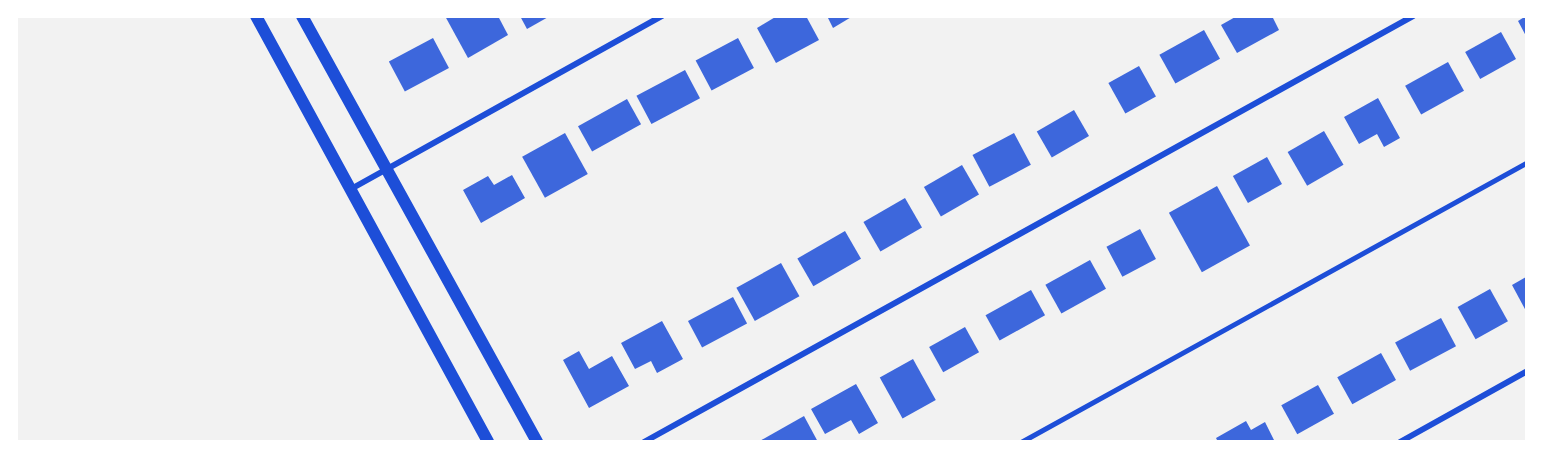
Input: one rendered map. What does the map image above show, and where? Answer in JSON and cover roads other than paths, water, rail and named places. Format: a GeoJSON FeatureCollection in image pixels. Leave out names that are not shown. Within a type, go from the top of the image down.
{"type":"FeatureCollection","features":[{"type":"Feature","properties":{"kind":"main road"},"geometry":{"type":"LineString","coordinates":[[256,16],[488,441]]}},
{"type":"Feature","properties":{"kind":"main road"},"geometry":{"type":"LineString","coordinates":[[302,16],[385,170],[537,441]]}},
{"type":"Feature","properties":{"kind":"street"},"geometry":{"type":"LineString","coordinates":[[351,189],[662,16]]}},
{"type":"Feature","properties":{"kind":"street"},"geometry":{"type":"LineString","coordinates":[[644,441],[1413,16]]}},
{"type":"Feature","properties":{"kind":"street"},"geometry":{"type":"LineString","coordinates":[[1400,441],[1527,372]]}},
{"type":"Feature","properties":{"kind":"lane"},"geometry":{"type":"LineString","coordinates":[[1021,441],[1527,163]]}}]}
